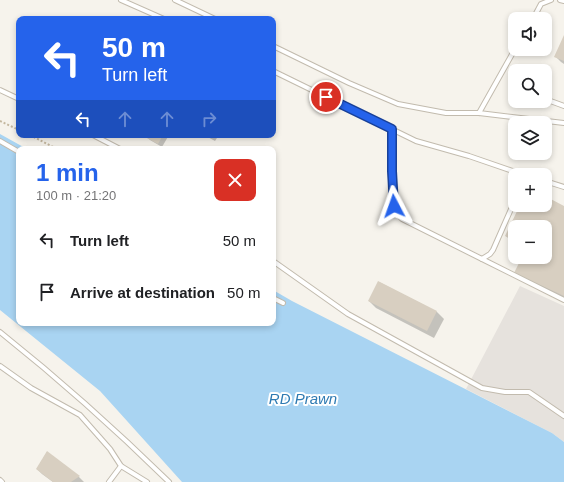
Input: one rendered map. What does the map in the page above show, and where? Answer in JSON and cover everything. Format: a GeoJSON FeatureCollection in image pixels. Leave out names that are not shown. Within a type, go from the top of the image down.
{"type":"FeatureCollection","features":[{"type":"Feature","properties":{"kind":"lane"},"geometry":{"type":"LineString","coordinates":[[121,0],[157,16]]}},
{"type":"Feature","properties":{"kind":"lane"},"geometry":{"type":"LineString","coordinates":[[175,0],[209,16]]}},
{"type":"Feature","properties":{"kind":"lane"},"geometry":{"type":"LineString","coordinates":[[537,12],[541,4],[551,0]]}},
{"type":"Feature","properties":{"kind":"lane"},"geometry":{"type":"LineString","coordinates":[[560,0],[564,1]]}},
{"type":"Feature","properties":{"kind":"lane"},"geometry":{"type":"LineString","coordinates":[[276,47],[348,83],[398,104],[446,113],[479,113],[564,123]]}},
{"type":"Feature","properties":{"kind":"lane"},"geometry":{"type":"LineString","coordinates":[[479,113],[512,56]]}},
{"type":"Feature","properties":{"kind":"lane"},"geometry":{"type":"LineString","coordinates":[[276,72],[416,141],[469,156],[508,169]]}},
{"type":"Feature","properties":{"kind":"lane"},"geometry":{"type":"LineString","coordinates":[[0,90],[16,98]]}},
{"type":"Feature","properties":{"kind":"lane"},"geometry":{"type":"LineString","coordinates":[[552,102],[564,106]]}},
{"type":"Feature","properties":{"kind":"lane"},"geometry":{"type":"LineString","coordinates":[[392,129],[394,206],[397,214],[402,219],[564,300]]}},
{"type":"Feature","properties":{"kind":"lane"},"geometry":{"type":"LineString","coordinates":[[100,138],[114,146]]}},
{"type":"Feature","properties":{"kind":"lane"},"geometry":{"type":"LineString","coordinates":[[0,141],[16,150]]}},
{"type":"Feature","properties":{"kind":"lane"},"geometry":{"type":"LineString","coordinates":[[552,184],[564,187]]}},
{"type":"Feature","properties":{"kind":"lane"},"geometry":{"type":"LineString","coordinates":[[482,259],[493,250],[510,212]]}},
{"type":"Feature","properties":{"kind":"lane"},"geometry":{"type":"LineString","coordinates":[[276,263],[348,314],[482,388],[505,392],[529,392],[564,416]]}},
{"type":"Feature","properties":{"kind":"lane"},"geometry":{"type":"LineString","coordinates":[[276,300],[283,304]]}},
{"type":"Feature","properties":{"kind":"lane"},"geometry":{"type":"LineString","coordinates":[[0,332],[49,372],[132,447],[168,482]]}},
{"type":"Feature","properties":{"kind":"lane"},"geometry":{"type":"LineString","coordinates":[[0,366],[31,388],[80,416],[110,449],[121,466],[147,482]]}},
{"type":"Feature","properties":{"kind":"lane"},"geometry":{"type":"LineString","coordinates":[[110,482],[121,466]]}},
{"type":"Feature","properties":{"kind":"path"},"geometry":{"type":"LineString","coordinates":[[0,121],[16,129]]}},
{"type":"Feature","properties":{"kind":"path"},"geometry":{"type":"LineString","coordinates":[[36,138],[51,146]]}},
{"type":"Feature","properties":{"kind":"shaded area"},"geometry":{"type":"Polygon","coordinates":[[[520,286],[564,306],[564,442],[552,433],[466,389],[520,286]]]}},
{"type":"Feature","properties":{"kind":"water","name":"RD Prawn"},"geometry":{"type":"Polygon","coordinates":[[[0,134],[22,146],[16,146],[16,323],[0,310],[0,134]]]}},
{"type":"Feature","properties":{"kind":"water","name":"RD Prawn"},"geometry":{"type":"Polygon","coordinates":[[[276,292],[552,433],[564,442],[564,482],[182,482],[100,391],[20,326],[276,326],[276,292]]]}},
{"type":"Feature","properties":{"kind":"building"},"geometry":{"type":"Polygon","coordinates":[[[564,35],[564,61],[554,57],[564,35]]]}},
{"type":"Feature","properties":{"kind":"building"},"geometry":{"type":"Polygon","coordinates":[[[147,138],[161,138],[158,144],[147,138]]]}},
{"type":"Feature","properties":{"kind":"building"},"geometry":{"type":"Polygon","coordinates":[[[552,200],[564,206],[564,296],[514,273],[518,264],[552,264],[552,220],[513,220],[517,212],[552,212],[552,200]]]}},
{"type":"Feature","properties":{"kind":"building"},"geometry":{"type":"Polygon","coordinates":[[[508,230],[508,238],[505,236],[508,230]]]}},
{"type":"Feature","properties":{"kind":"building"},"geometry":{"type":"Polygon","coordinates":[[[378,281],[437,311],[427,331],[368,301],[378,281]]]}},
{"type":"Feature","properties":{"kind":"building"},"geometry":{"type":"Polygon","coordinates":[[[47,451],[80,476],[71,482],[53,482],[36,469],[47,451]]]}},
{"type":"Feature","properties":{"kind":"route"},"geometry":{"type":"LineString","coordinates":[[326,97],[392,129],[394,206]]}}]}
